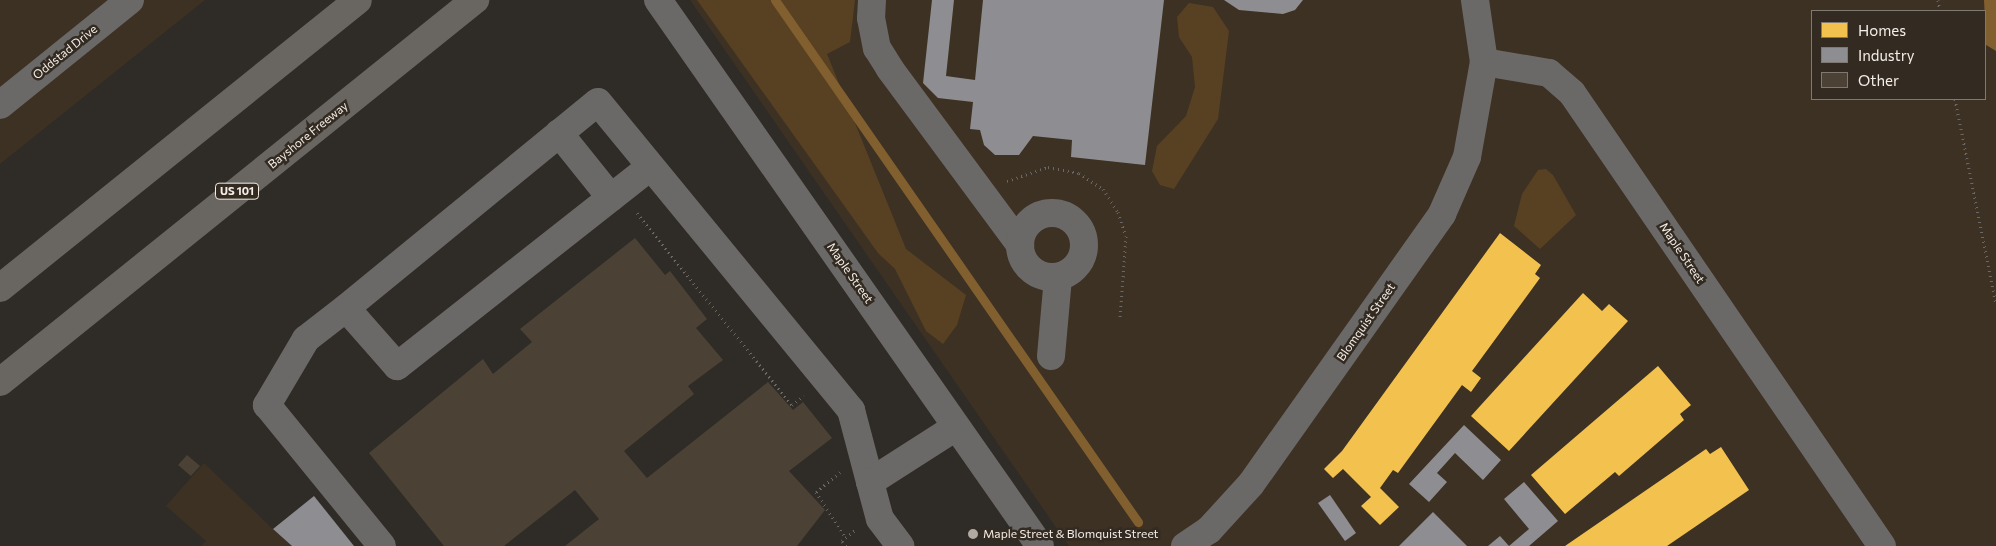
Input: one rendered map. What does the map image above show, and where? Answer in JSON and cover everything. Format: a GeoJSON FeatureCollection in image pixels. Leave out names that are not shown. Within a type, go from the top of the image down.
{"type":"FeatureCollection","features":[{"type":"Feature","properties":{"kind":"highway"},"geometry":{"type":"LineString","coordinates":[[0,288],[358,0]]}},
{"type":"Feature","properties":{"kind":"highway","name":"Bayshore Freeway"},"geometry":{"type":"LineString","coordinates":[[0,382],[475,0]]}},
{"type":"Feature","properties":{"kind":"street","name":"Oddstad Drive"},"geometry":{"type":"LineString","coordinates":[[0,105],[130,0]]}},
{"type":"Feature","properties":{"kind":"street","name":"Maple Street"},"geometry":{"type":"LineString","coordinates":[[658,0],[1040,546]]}},
{"type":"Feature","properties":{"kind":"street"},"geometry":{"type":"LineString","coordinates":[[872,0],[871,18],[878,48],[890,68],[1020,245],[1025,264],[1034,273],[1058,277],[1079,262],[1084,250],[1084,238],[1069,217],[1044,212],[1033,218],[1024,227],[1020,245]]}},
{"type":"Feature","properties":{"kind":"street"},"geometry":{"type":"LineString","coordinates":[[1475,0],[1484,62]]}},
{"type":"Feature","properties":{"kind":"street","name":"Maple Street"},"geometry":{"type":"LineString","coordinates":[[1484,62],[1549,73],[1572,93],[1882,546]]}},
{"type":"Feature","properties":{"kind":"street","name":"Blomquist Street"},"geometry":{"type":"LineString","coordinates":[[1185,546],[1209,530],[1251,484],[1442,214],[1467,156],[1484,62]]}},
{"type":"Feature","properties":{"kind":"street"},"geometry":{"type":"LineString","coordinates":[[382,546],[267,405],[306,339],[598,102],[852,410],[880,519],[900,546]]}},
{"type":"Feature","properties":{"kind":"street"},"geometry":{"type":"LineString","coordinates":[[559,133],[615,195]]}},
{"type":"Feature","properties":{"kind":"street"},"geometry":{"type":"LineString","coordinates":[[346,308],[398,366],[650,167]]}},
{"type":"Feature","properties":{"kind":"street"},"geometry":{"type":"LineString","coordinates":[[1052,356],[1058,277]]}},
{"type":"Feature","properties":{"kind":"street"},"geometry":{"type":"LineString","coordinates":[[870,482],[956,427]]}},
{"type":"Feature","properties":{"kind":"path"},"geometry":{"type":"LineString","coordinates":[[1955,100],[1996,304]]}},
{"type":"Feature","properties":{"kind":"path"},"geometry":{"type":"LineString","coordinates":[[1001,185],[1013,176],[1048,167],[1079,173],[1103,189],[1118,212],[1126,236],[1120,316]]}},
{"type":"Feature","properties":{"kind":"path"},"geometry":{"type":"LineString","coordinates":[[615,195],[792,405],[809,391]]}},
{"type":"Feature","properties":{"kind":"path"},"geometry":{"type":"LineString","coordinates":[[844,468],[816,492],[846,538]]}},
{"type":"Feature","properties":{"kind":"path"},"geometry":{"type":"LineString","coordinates":[[846,546],[842,541],[861,525]]}},
{"type":"Feature","properties":{"kind":"shaded area"},"geometry":{"type":"Polygon","coordinates":[[[0,0],[205,0],[0,164],[0,0]]]}},
{"type":"Feature","properties":{"kind":"shaded area"},"geometry":{"type":"Polygon","coordinates":[[[690,0],[1984,0],[1984,10],[1811,10],[1811,100],[1986,100],[1986,45],[1996,51],[1996,546],[1069,546],[690,0]]]}},
{"type":"Feature","properties":{"kind":"shaded area"},"geometry":{"type":"Polygon","coordinates":[[[697,0],[855,0],[850,42],[827,54],[906,249],[966,295],[957,325],[943,344],[926,331],[895,269],[878,253],[697,0]]]}},
{"type":"Feature","properties":{"kind":"shaded area"},"geometry":{"type":"Polygon","coordinates":[[[1984,0],[1996,0],[1996,51],[1986,45],[1986,10],[1984,10],[1984,0]]]}},
{"type":"Feature","properties":{"kind":"shaded area"},"geometry":{"type":"Polygon","coordinates":[[[1189,3],[1213,7],[1229,31],[1218,119],[1174,189],[1160,185],[1152,171],[1157,146],[1186,116],[1195,87],[1192,57],[1179,37],[1177,17],[1189,3]]]}},
{"type":"Feature","properties":{"kind":"shaded area"},"geometry":{"type":"Polygon","coordinates":[[[1546,169],[1553,175],[1576,215],[1540,249],[1514,226],[1522,194],[1538,170],[1546,169]]]}},
{"type":"Feature","properties":{"kind":"shaded area"},"geometry":{"type":"Polygon","coordinates":[[[204,463],[292,546],[201,546],[206,541],[166,506],[204,463]]]}},
{"type":"Feature","properties":{"kind":"building: Homes"},"geometry":{"type":"Polygon","coordinates":[[[1500,233],[1541,265],[1535,274],[1540,278],[1472,371],[1481,378],[1471,392],[1462,385],[1398,473],[1393,470],[1380,488],[1399,507],[1380,525],[1361,506],[1371,497],[1343,469],[1333,478],[1324,469],[1342,451],[1500,233]]]}},
{"type":"Feature","properties":{"kind":"building: Homes"},"geometry":{"type":"Polygon","coordinates":[[[1583,293],[1602,311],[1609,304],[1628,321],[1509,451],[1471,416],[1583,293]]]}},
{"type":"Feature","properties":{"kind":"building: Homes"},"geometry":{"type":"Polygon","coordinates":[[[1658,366],[1691,405],[1680,414],[1684,420],[1619,476],[1615,472],[1565,514],[1531,475],[1658,366]]]}},
{"type":"Feature","properties":{"kind":"building: Homes"},"geometry":{"type":"Polygon","coordinates":[[[1721,447],[1749,490],[1667,546],[1565,546],[1706,449],[1710,454],[1721,447]]]}},
{"type":"Feature","properties":{"kind":"building: Industry"},"geometry":{"type":"Polygon","coordinates":[[[932,0],[954,0],[946,76],[975,80],[983,0],[1164,0],[1145,165],[1071,157],[1072,140],[1033,136],[1019,155],[995,155],[984,145],[980,130],[970,129],[973,102],[938,98],[923,83],[932,0]]]}},
{"type":"Feature","properties":{"kind":"building: Industry"},"geometry":{"type":"Polygon","coordinates":[[[1224,0],[1303,0],[1295,10],[1283,14],[1239,10],[1224,0]]]}},
{"type":"Feature","properties":{"kind":"building: Industry"},"geometry":{"type":"Polygon","coordinates":[[[1464,425],[1501,460],[1483,480],[1455,453],[1437,473],[1447,482],[1429,502],[1409,484],[1464,425]]]}},
{"type":"Feature","properties":{"kind":"building: Industry"},"geometry":{"type":"Polygon","coordinates":[[[1524,482],[1558,521],[1529,546],[1509,546],[1529,529],[1504,499],[1524,482]]]}},
{"type":"Feature","properties":{"kind":"building: Industry"},"geometry":{"type":"Polygon","coordinates":[[[1330,495],[1356,533],[1345,541],[1318,503],[1330,495]]]}},
{"type":"Feature","properties":{"kind":"building: Industry"},"geometry":{"type":"Polygon","coordinates":[[[314,496],[354,546],[292,546],[273,529],[314,496]]]}},
{"type":"Feature","properties":{"kind":"building: Industry"},"geometry":{"type":"Polygon","coordinates":[[[1433,512],[1467,546],[1399,546],[1433,512]]]}},
{"type":"Feature","properties":{"kind":"building: Industry"},"geometry":{"type":"Polygon","coordinates":[[[1500,536],[1509,546],[1488,546],[1500,536]]]}},
{"type":"Feature","properties":{"kind":"building: Other"},"geometry":{"type":"Polygon","coordinates":[[[635,238],[665,275],[670,271],[707,319],[696,328],[723,360],[688,386],[694,394],[624,451],[647,478],[768,382],[793,410],[803,402],[832,438],[789,471],[825,510],[797,546],[565,546],[599,519],[575,490],[504,546],[444,546],[369,453],[483,359],[493,374],[532,342],[520,329],[635,238]]]}},
{"type":"Feature","properties":{"kind":"building: Other"},"geometry":{"type":"Polygon","coordinates":[[[187,455],[200,466],[191,476],[178,465],[187,455]]]}},
{"type":"Feature","properties":{"kind":"waterway"},"geometry":{"type":"LineString","coordinates":[[775,0],[1138,522]]}},
{"type":"Feature","properties":{"kind":"place","name":"Maple Street & Blomquist Street"},"geometry":{"type":"Point","coordinates":[973,534]}}]}
